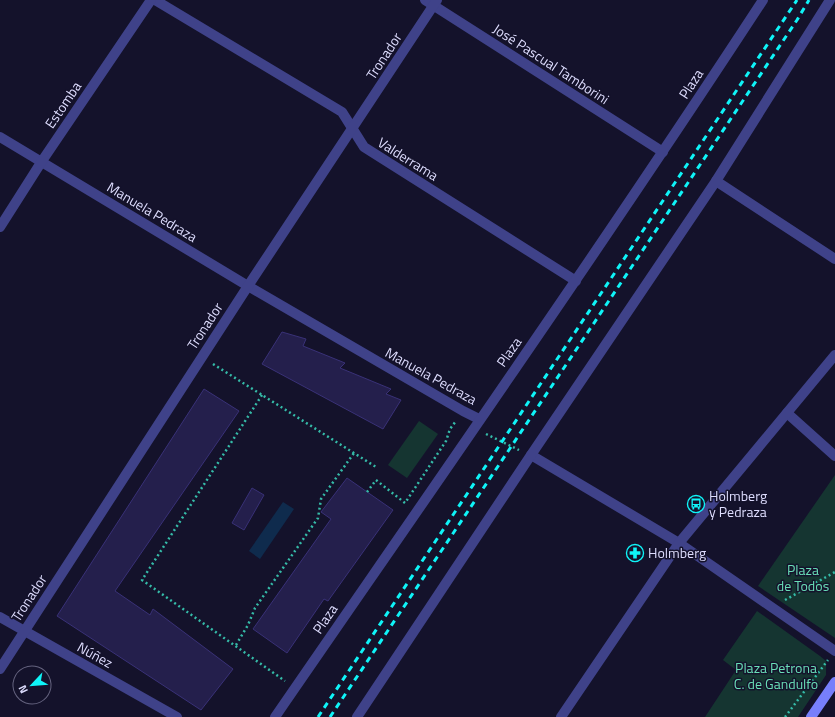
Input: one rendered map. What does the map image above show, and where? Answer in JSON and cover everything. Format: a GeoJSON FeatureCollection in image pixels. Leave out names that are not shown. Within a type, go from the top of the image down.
{"type":"FeatureCollection","features":[{"type":"Feature","properties":{"kind":"main road"},"geometry":{"type":"LineString","coordinates":[[811,717],[835,682]]}},
{"type":"Feature","properties":{"kind":"street","name":"Estomba"},"geometry":{"type":"LineString","coordinates":[[0,227],[42,161],[151,0]]}},
{"type":"Feature","properties":{"kind":"street","name":"Valderrama"},"geometry":{"type":"LineString","coordinates":[[155,0],[342,112],[364,147],[576,281]]}},
{"type":"Feature","properties":{"kind":"street","name":"Plaza"},"geometry":{"type":"LineString","coordinates":[[275,717],[479,419],[576,281],[763,0]]}},
{"type":"Feature","properties":{"kind":"street"},"geometry":{"type":"LineString","coordinates":[[357,717],[531,455],[716,181],[830,0]]}},
{"type":"Feature","properties":{"kind":"street","name":"Tronador"},"geometry":{"type":"LineString","coordinates":[[0,669],[248,286],[353,128],[432,2]]}},
{"type":"Feature","properties":{"kind":"street","name":"José Pascual Tamborini"},"geometry":{"type":"LineString","coordinates":[[432,2],[663,152]]}},
{"type":"Feature","properties":{"kind":"street","name":"Manuela Pedraza"},"geometry":{"type":"LineString","coordinates":[[0,137],[248,286],[479,419]]}},
{"type":"Feature","properties":{"kind":"street"},"geometry":{"type":"LineString","coordinates":[[716,181],[835,259]]}},
{"type":"Feature","properties":{"kind":"street"},"geometry":{"type":"LineString","coordinates":[[561,717],[679,543],[835,355]]}},
{"type":"Feature","properties":{"kind":"street"},"geometry":{"type":"LineString","coordinates":[[787,413],[835,456]]}},
{"type":"Feature","properties":{"kind":"street"},"geometry":{"type":"LineString","coordinates":[[531,455],[679,543],[835,651]]}},
{"type":"Feature","properties":{"kind":"street","name":"Núñez"},"geometry":{"type":"LineString","coordinates":[[0,617],[177,717]]}},
{"type":"Feature","properties":{"kind":"path"},"geometry":{"type":"LineString","coordinates":[[202,358],[376,467]]}},
{"type":"Feature","properties":{"kind":"path"},"geometry":{"type":"LineString","coordinates":[[262,395],[142,580],[295,688]]}},
{"type":"Feature","properties":{"kind":"path"},"geometry":{"type":"LineString","coordinates":[[367,492],[376,480],[405,503],[446,441],[450,430],[463,411]]}},
{"type":"Feature","properties":{"kind":"path","name":"Manuela Pedraza"},"geometry":{"type":"LineString","coordinates":[[479,419],[484,433],[510,447],[531,455]]}},
{"type":"Feature","properties":{"kind":"path"},"geometry":{"type":"LineString","coordinates":[[236,646],[248,625],[255,608],[318,518],[321,499],[354,453]]}},
{"type":"Feature","properties":{"kind":"path"},"geometry":{"type":"LineString","coordinates":[[773,607],[835,572]]}},
{"type":"Feature","properties":{"kind":"path"},"geometry":{"type":"LineString","coordinates":[[785,717],[835,651]]}},
{"type":"Feature","properties":{"kind":"green space"},"geometry":{"type":"Polygon","coordinates":[[[419,421],[438,434],[407,478],[388,465],[419,421]]]}},
{"type":"Feature","properties":{"kind":"green space","name":"Plaza de Todos"},"geometry":{"type":"Polygon","coordinates":[[[835,475],[835,638],[758,586],[835,475]]]}},
{"type":"Feature","properties":{"kind":"green space","name":"Plaza Petrona C. de Gandulfo"},"geometry":{"type":"Polygon","coordinates":[[[757,611],[826,661],[826,675],[798,717],[705,717],[736,670],[723,660],[757,611]]]}},
{"type":"Feature","properties":{"kind":"water"},"geometry":{"type":"Polygon","coordinates":[[[283,502],[294,509],[260,559],[249,551],[283,502]]]}},
{"type":"Feature","properties":{"kind":"building"},"geometry":{"type":"Polygon","coordinates":[[[282,332],[306,339],[303,346],[345,363],[340,368],[391,389],[386,394],[401,400],[383,429],[262,364],[282,332]]]}},
{"type":"Feature","properties":{"kind":"building"},"geometry":{"type":"Polygon","coordinates":[[[204,389],[239,411],[115,591],[150,615],[153,609],[233,669],[201,710],[57,616],[204,389]]]}},
{"type":"Feature","properties":{"kind":"building"},"geometry":{"type":"Polygon","coordinates":[[[347,478],[393,510],[328,601],[324,599],[287,653],[253,629],[331,519],[321,512],[347,478]]]}},
{"type":"Feature","properties":{"kind":"building"},"geometry":{"type":"Polygon","coordinates":[[[252,488],[264,495],[244,530],[232,523],[252,488]]]}},
{"type":"Feature","properties":{"kind":"railway"},"geometry":{"type":"LineString","coordinates":[[318,717],[797,0]]}},
{"type":"Feature","properties":{"kind":"railway"},"geometry":{"type":"LineString","coordinates":[[330,717],[809,0]]}},
{"type":"Feature","properties":{"kind":"place","name":"Holmberg y Pedraza"},"geometry":{"type":"Point","coordinates":[696,504]}},
{"type":"Feature","properties":{"kind":"place","name":"Holmberg"},"geometry":{"type":"Point","coordinates":[635,553]}}]}
